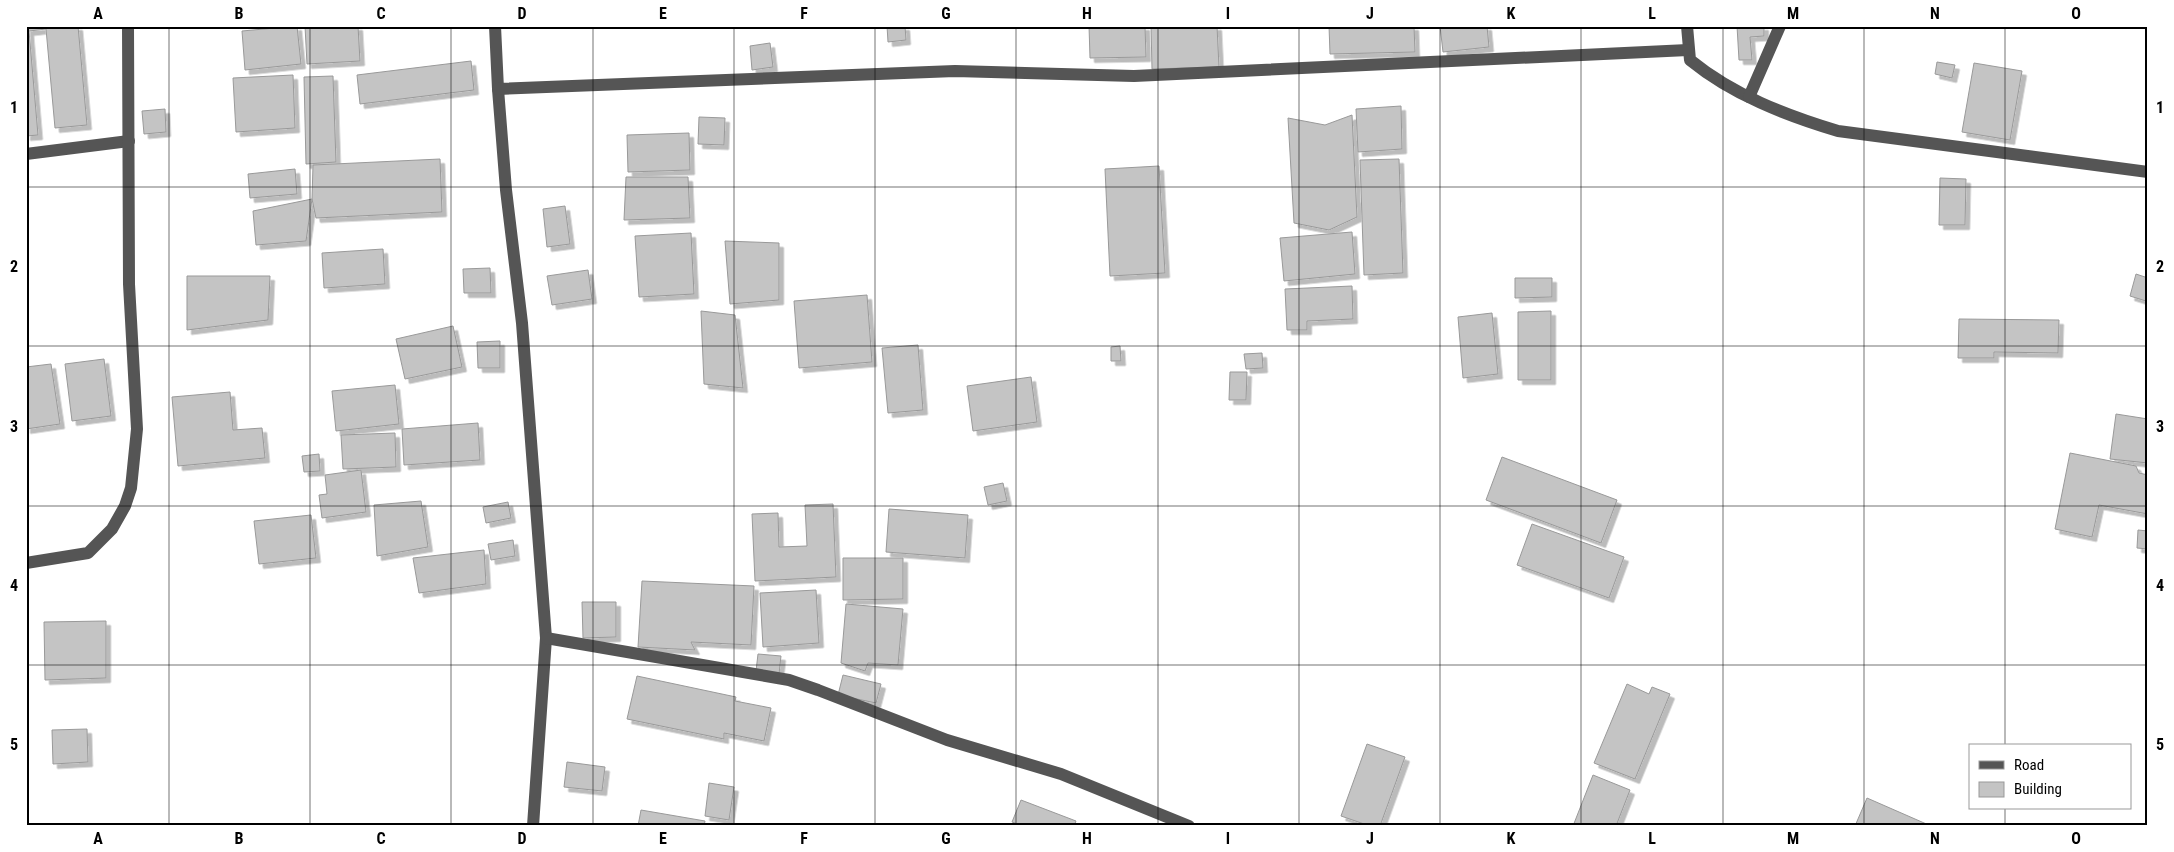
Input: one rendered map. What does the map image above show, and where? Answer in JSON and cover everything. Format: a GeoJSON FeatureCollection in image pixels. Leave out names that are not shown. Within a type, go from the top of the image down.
{"type":"FeatureCollection","features":[{"type":"Feature","properties":{"kind":"street"},"geometry":{"type":"LineString","coordinates":[[26,563],[88,553],[112,529],[125,506],[130,488],[137,429],[129,284],[128,26]]}},
{"type":"Feature","properties":{"kind":"street"},"geometry":{"type":"LineString","coordinates":[[495,26],[506,190],[522,324],[546,638],[533,826]]}},
{"type":"Feature","properties":{"kind":"street"},"geometry":{"type":"LineString","coordinates":[[1687,26],[1690,60],[1705,72],[1749,97],[1791,117],[1838,131],[2147,169]]}},
{"type":"Feature","properties":{"kind":"street"},"geometry":{"type":"LineString","coordinates":[[1749,97],[1780,26]]}},
{"type":"Feature","properties":{"kind":"street"},"geometry":{"type":"LineString","coordinates":[[498,89],[956,71],[1134,76],[1688,50]]}},
{"type":"Feature","properties":{"kind":"street"},"geometry":{"type":"LineString","coordinates":[[26,154],[129,141]]}},
{"type":"Feature","properties":{"kind":"street"},"geometry":{"type":"LineString","coordinates":[[546,638],[789,680],[947,740],[1061,774],[1189,826]]}},
{"type":"Feature","properties":{"kind":"building"},"geometry":{"type":"Polygon","coordinates":[[[26,26],[78,26],[87,125],[55,128],[46,29],[29,31],[38,135],[26,136],[26,26]]]}},
{"type":"Feature","properties":{"kind":"building"},"geometry":{"type":"Polygon","coordinates":[[[297,26],[301,64],[245,70],[242,31],[297,26]]]}},
{"type":"Feature","properties":{"kind":"building"},"geometry":{"type":"Polygon","coordinates":[[[305,26],[358,26],[360,61],[307,64],[305,26]]]}},
{"type":"Feature","properties":{"kind":"building"},"geometry":{"type":"Polygon","coordinates":[[[887,26],[905,26],[906,40],[888,42],[887,26]]]}},
{"type":"Feature","properties":{"kind":"building"},"geometry":{"type":"Polygon","coordinates":[[[1089,26],[1145,26],[1146,57],[1090,58],[1089,26]]]}},
{"type":"Feature","properties":{"kind":"building"},"geometry":{"type":"Polygon","coordinates":[[[1151,26],[1217,26],[1219,67],[1152,69],[1151,26]]]}},
{"type":"Feature","properties":{"kind":"building"},"geometry":{"type":"Polygon","coordinates":[[[1329,26],[1414,26],[1415,52],[1330,54],[1329,26]]]}},
{"type":"Feature","properties":{"kind":"building"},"geometry":{"type":"Polygon","coordinates":[[[1440,26],[1487,26],[1489,47],[1443,52],[1440,26]]]}},
{"type":"Feature","properties":{"kind":"building"},"geometry":{"type":"Polygon","coordinates":[[[1737,26],[1764,26],[1764,36],[1750,37],[1752,60],[1739,60],[1737,26]]]}},
{"type":"Feature","properties":{"kind":"building"},"geometry":{"type":"Polygon","coordinates":[[[770,43],[773,67],[752,70],[750,46],[770,43]]]}},
{"type":"Feature","properties":{"kind":"building"},"geometry":{"type":"Polygon","coordinates":[[[471,61],[474,90],[360,104],[357,75],[471,61]]]}},
{"type":"Feature","properties":{"kind":"building"},"geometry":{"type":"Polygon","coordinates":[[[1937,62],[1955,65],[1952,78],[1935,74],[1937,62]]]}},
{"type":"Feature","properties":{"kind":"building"},"geometry":{"type":"Polygon","coordinates":[[[1974,63],[2022,71],[2010,140],[1962,132],[1974,63]]]}},
{"type":"Feature","properties":{"kind":"building"},"geometry":{"type":"Polygon","coordinates":[[[293,75],[295,128],[236,132],[233,78],[293,75]]]}},
{"type":"Feature","properties":{"kind":"building"},"geometry":{"type":"Polygon","coordinates":[[[333,76],[336,162],[306,164],[304,77],[333,76]]]}},
{"type":"Feature","properties":{"kind":"building"},"geometry":{"type":"Polygon","coordinates":[[[1401,106],[1402,149],[1358,152],[1356,109],[1401,106]]]}},
{"type":"Feature","properties":{"kind":"building"},"geometry":{"type":"Polygon","coordinates":[[[165,109],[166,132],[144,134],[142,111],[165,109]]]}},
{"type":"Feature","properties":{"kind":"building"},"geometry":{"type":"Polygon","coordinates":[[[1352,115],[1357,217],[1329,230],[1294,223],[1288,118],[1325,125],[1352,115]]]}},
{"type":"Feature","properties":{"kind":"building"},"geometry":{"type":"Polygon","coordinates":[[[699,117],[725,118],[724,145],[698,144],[699,117]]]}},
{"type":"Feature","properties":{"kind":"building"},"geometry":{"type":"Polygon","coordinates":[[[689,133],[690,170],[628,172],[627,135],[689,133]]]}},
{"type":"Feature","properties":{"kind":"building"},"geometry":{"type":"Polygon","coordinates":[[[440,159],[442,212],[316,218],[312,199],[313,165],[440,159]]]}},
{"type":"Feature","properties":{"kind":"building"},"geometry":{"type":"Polygon","coordinates":[[[1399,159],[1403,273],[1364,275],[1360,160],[1399,159]]]}},
{"type":"Feature","properties":{"kind":"building"},"geometry":{"type":"Polygon","coordinates":[[[1159,166],[1165,273],[1110,276],[1105,169],[1159,166]]]}},
{"type":"Feature","properties":{"kind":"building"},"geometry":{"type":"Polygon","coordinates":[[[295,169],[297,194],[250,198],[248,174],[295,169]]]}},
{"type":"Feature","properties":{"kind":"building"},"geometry":{"type":"Polygon","coordinates":[[[626,177],[688,177],[690,218],[624,220],[626,177]]]}},
{"type":"Feature","properties":{"kind":"building"},"geometry":{"type":"Polygon","coordinates":[[[1940,178],[1966,179],[1965,225],[1939,225],[1940,178]]]}},
{"type":"Feature","properties":{"kind":"building"},"geometry":{"type":"Polygon","coordinates":[[[312,199],[306,241],[256,245],[253,211],[312,199]]]}},
{"type":"Feature","properties":{"kind":"building"},"geometry":{"type":"Polygon","coordinates":[[[565,206],[570,244],[547,247],[543,209],[565,206]]]}},
{"type":"Feature","properties":{"kind":"building"},"geometry":{"type":"Polygon","coordinates":[[[1352,232],[1355,274],[1284,281],[1280,238],[1352,232]]]}},
{"type":"Feature","properties":{"kind":"building"},"geometry":{"type":"Polygon","coordinates":[[[691,233],[694,294],[639,297],[635,236],[691,233]]]}},
{"type":"Feature","properties":{"kind":"building"},"geometry":{"type":"Polygon","coordinates":[[[725,241],[779,243],[779,300],[730,304],[725,241]]]}},
{"type":"Feature","properties":{"kind":"building"},"geometry":{"type":"Polygon","coordinates":[[[383,249],[385,284],[324,288],[322,253],[383,249]]]}},
{"type":"Feature","properties":{"kind":"building"},"geometry":{"type":"Polygon","coordinates":[[[490,268],[491,293],[464,293],[463,269],[490,268]]]}},
{"type":"Feature","properties":{"kind":"building"},"geometry":{"type":"Polygon","coordinates":[[[588,270],[592,299],[552,305],[547,276],[588,270]]]}},
{"type":"Feature","properties":{"kind":"building"},"geometry":{"type":"Polygon","coordinates":[[[2136,274],[2148,278],[2146,301],[2130,296],[2136,274]]]}},
{"type":"Feature","properties":{"kind":"building"},"geometry":{"type":"Polygon","coordinates":[[[187,276],[270,276],[268,320],[187,330],[187,276]]]}},
{"type":"Feature","properties":{"kind":"building"},"geometry":{"type":"Polygon","coordinates":[[[1515,278],[1552,278],[1552,297],[1515,298],[1515,278]]]}},
{"type":"Feature","properties":{"kind":"building"},"geometry":{"type":"Polygon","coordinates":[[[1352,286],[1353,319],[1307,321],[1307,330],[1287,330],[1285,289],[1352,286]]]}},
{"type":"Feature","properties":{"kind":"building"},"geometry":{"type":"Polygon","coordinates":[[[867,295],[872,362],[799,368],[794,301],[867,295]]]}},
{"type":"Feature","properties":{"kind":"building"},"geometry":{"type":"Polygon","coordinates":[[[701,311],[735,315],[743,388],[704,384],[701,311]]]}},
{"type":"Feature","properties":{"kind":"building"},"geometry":{"type":"Polygon","coordinates":[[[1551,311],[1551,380],[1518,380],[1518,312],[1551,311]]]}},
{"type":"Feature","properties":{"kind":"building"},"geometry":{"type":"Polygon","coordinates":[[[1492,313],[1498,374],[1463,378],[1458,317],[1492,313]]]}},
{"type":"Feature","properties":{"kind":"building"},"geometry":{"type":"Polygon","coordinates":[[[1959,319],[2059,320],[2058,353],[1994,352],[1994,358],[1958,358],[1959,319]]]}},
{"type":"Feature","properties":{"kind":"building"},"geometry":{"type":"Polygon","coordinates":[[[453,326],[462,367],[405,379],[396,339],[453,326]]]}},
{"type":"Feature","properties":{"kind":"building"},"geometry":{"type":"Polygon","coordinates":[[[500,341],[500,368],[478,368],[477,342],[500,341]]]}},
{"type":"Feature","properties":{"kind":"building"},"geometry":{"type":"Polygon","coordinates":[[[918,345],[923,410],[888,413],[882,348],[918,345]]]}},
{"type":"Feature","properties":{"kind":"building"},"geometry":{"type":"Polygon","coordinates":[[[1120,346],[1121,361],[1111,361],[1111,347],[1120,346]]]}},
{"type":"Feature","properties":{"kind":"building"},"geometry":{"type":"Polygon","coordinates":[[[1262,353],[1263,368],[1246,369],[1244,354],[1262,353]]]}},
{"type":"Feature","properties":{"kind":"building"},"geometry":{"type":"Polygon","coordinates":[[[104,359],[111,416],[72,421],[65,364],[104,359]]]}},
{"type":"Feature","properties":{"kind":"building"},"geometry":{"type":"Polygon","coordinates":[[[51,364],[60,424],[26,429],[26,367],[51,364]]]}},
{"type":"Feature","properties":{"kind":"building"},"geometry":{"type":"Polygon","coordinates":[[[1230,372],[1247,372],[1246,400],[1229,400],[1230,372]]]}},
{"type":"Feature","properties":{"kind":"building"},"geometry":{"type":"Polygon","coordinates":[[[1031,377],[1037,422],[973,431],[967,386],[1031,377]]]}},
{"type":"Feature","properties":{"kind":"building"},"geometry":{"type":"Polygon","coordinates":[[[395,385],[399,424],[336,431],[332,391],[395,385]]]}},
{"type":"Feature","properties":{"kind":"building"},"geometry":{"type":"Polygon","coordinates":[[[230,392],[233,430],[262,428],[265,458],[178,466],[172,397],[230,392]]]}},
{"type":"Feature","properties":{"kind":"building"},"geometry":{"type":"Polygon","coordinates":[[[2116,414],[2148,419],[2148,463],[2110,459],[2116,414]]]}},
{"type":"Feature","properties":{"kind":"building"},"geometry":{"type":"Polygon","coordinates":[[[478,423],[480,460],[404,465],[402,429],[478,423]]]}},
{"type":"Feature","properties":{"kind":"building"},"geometry":{"type":"Polygon","coordinates":[[[395,433],[396,467],[343,469],[341,435],[395,433]]]}},
{"type":"Feature","properties":{"kind":"building"},"geometry":{"type":"Polygon","coordinates":[[[2070,453],[2136,466],[2139,473],[2148,475],[2148,514],[2099,505],[2092,537],[2055,529],[2070,453]]]}},
{"type":"Feature","properties":{"kind":"building"},"geometry":{"type":"Polygon","coordinates":[[[319,454],[320,471],[304,472],[302,456],[319,454]]]}},
{"type":"Feature","properties":{"kind":"building"},"geometry":{"type":"Polygon","coordinates":[[[1502,457],[1617,500],[1601,543],[1486,500],[1502,457]]]}},
{"type":"Feature","properties":{"kind":"building"},"geometry":{"type":"Polygon","coordinates":[[[361,470],[366,512],[322,518],[319,495],[327,494],[325,475],[361,470]]]}},
{"type":"Feature","properties":{"kind":"building"},"geometry":{"type":"Polygon","coordinates":[[[1003,483],[1007,501],[988,505],[984,487],[1003,483]]]}},
{"type":"Feature","properties":{"kind":"building"},"geometry":{"type":"Polygon","coordinates":[[[421,501],[428,547],[377,556],[374,505],[421,501]]]}},
{"type":"Feature","properties":{"kind":"building"},"geometry":{"type":"Polygon","coordinates":[[[508,502],[511,518],[486,523],[483,507],[508,502]]]}},
{"type":"Feature","properties":{"kind":"building"},"geometry":{"type":"Polygon","coordinates":[[[833,504],[836,577],[755,581],[752,514],[778,513],[779,547],[807,546],[805,505],[833,504]]]}},
{"type":"Feature","properties":{"kind":"building"},"geometry":{"type":"Polygon","coordinates":[[[889,509],[968,515],[965,558],[886,552],[889,509]]]}},
{"type":"Feature","properties":{"kind":"building"},"geometry":{"type":"Polygon","coordinates":[[[311,515],[316,558],[259,564],[254,521],[311,515]]]}},
{"type":"Feature","properties":{"kind":"building"},"geometry":{"type":"Polygon","coordinates":[[[1532,524],[1624,557],[1609,598],[1517,565],[1532,524]]]}},
{"type":"Feature","properties":{"kind":"building"},"geometry":{"type":"Polygon","coordinates":[[[2138,530],[2148,531],[2148,549],[2137,548],[2138,530]]]}},
{"type":"Feature","properties":{"kind":"building"},"geometry":{"type":"Polygon","coordinates":[[[513,540],[515,556],[491,560],[488,544],[513,540]]]}},
{"type":"Feature","properties":{"kind":"building"},"geometry":{"type":"Polygon","coordinates":[[[484,550],[486,584],[419,593],[413,558],[484,550]]]}},
{"type":"Feature","properties":{"kind":"building"},"geometry":{"type":"Polygon","coordinates":[[[843,558],[903,558],[903,599],[843,600],[843,558]]]}},
{"type":"Feature","properties":{"kind":"building"},"geometry":{"type":"Polygon","coordinates":[[[642,581],[754,586],[751,645],[691,642],[695,650],[638,647],[642,581]]]}},
{"type":"Feature","properties":{"kind":"building"},"geometry":{"type":"Polygon","coordinates":[[[816,590],[819,643],[763,647],[760,593],[816,590]]]}},
{"type":"Feature","properties":{"kind":"building"},"geometry":{"type":"Polygon","coordinates":[[[582,602],[616,602],[616,637],[583,638],[582,602]]]}},
{"type":"Feature","properties":{"kind":"building"},"geometry":{"type":"Polygon","coordinates":[[[846,604],[903,609],[898,665],[868,663],[865,671],[841,663],[846,604]]]}},
{"type":"Feature","properties":{"kind":"building"},"geometry":{"type":"Polygon","coordinates":[[[106,621],[106,678],[45,680],[44,622],[106,621]]]}},
{"type":"Feature","properties":{"kind":"building"},"geometry":{"type":"Polygon","coordinates":[[[758,654],[781,656],[779,674],[756,671],[758,654]]]}},
{"type":"Feature","properties":{"kind":"building"},"geometry":{"type":"Polygon","coordinates":[[[843,675],[881,684],[876,703],[838,695],[843,675]]]}},
{"type":"Feature","properties":{"kind":"building"},"geometry":{"type":"Polygon","coordinates":[[[637,676],[736,697],[735,701],[771,708],[764,741],[724,733],[724,739],[627,719],[637,676]]]}},
{"type":"Feature","properties":{"kind":"building"},"geometry":{"type":"Polygon","coordinates":[[[1627,684],[1649,694],[1652,687],[1670,694],[1635,779],[1594,763],[1627,684]]]}},
{"type":"Feature","properties":{"kind":"building"},"geometry":{"type":"Polygon","coordinates":[[[87,729],[88,762],[53,764],[52,730],[87,729]]]}},
{"type":"Feature","properties":{"kind":"building"},"geometry":{"type":"Polygon","coordinates":[[[1367,744],[1405,757],[1380,826],[1370,826],[1341,816],[1367,744]]]}},
{"type":"Feature","properties":{"kind":"building"},"geometry":{"type":"Polygon","coordinates":[[[567,762],[605,767],[602,791],[564,787],[567,762]]]}},
{"type":"Feature","properties":{"kind":"building"},"geometry":{"type":"Polygon","coordinates":[[[1593,775],[1630,790],[1616,826],[1573,826],[1593,775]]]}},
{"type":"Feature","properties":{"kind":"building"},"geometry":{"type":"Polygon","coordinates":[[[709,783],[734,787],[729,820],[705,816],[709,783]]]}},
{"type":"Feature","properties":{"kind":"building"},"geometry":{"type":"Polygon","coordinates":[[[1867,798],[1931,826],[1855,826],[1867,798]]]}},
{"type":"Feature","properties":{"kind":"building"},"geometry":{"type":"Polygon","coordinates":[[[1021,800],[1076,821],[1074,826],[1023,826],[1012,822],[1021,800]]]}},
{"type":"Feature","properties":{"kind":"building"},"geometry":{"type":"Polygon","coordinates":[[[641,810],[705,821],[704,826],[638,826],[641,810]]]}}]}
